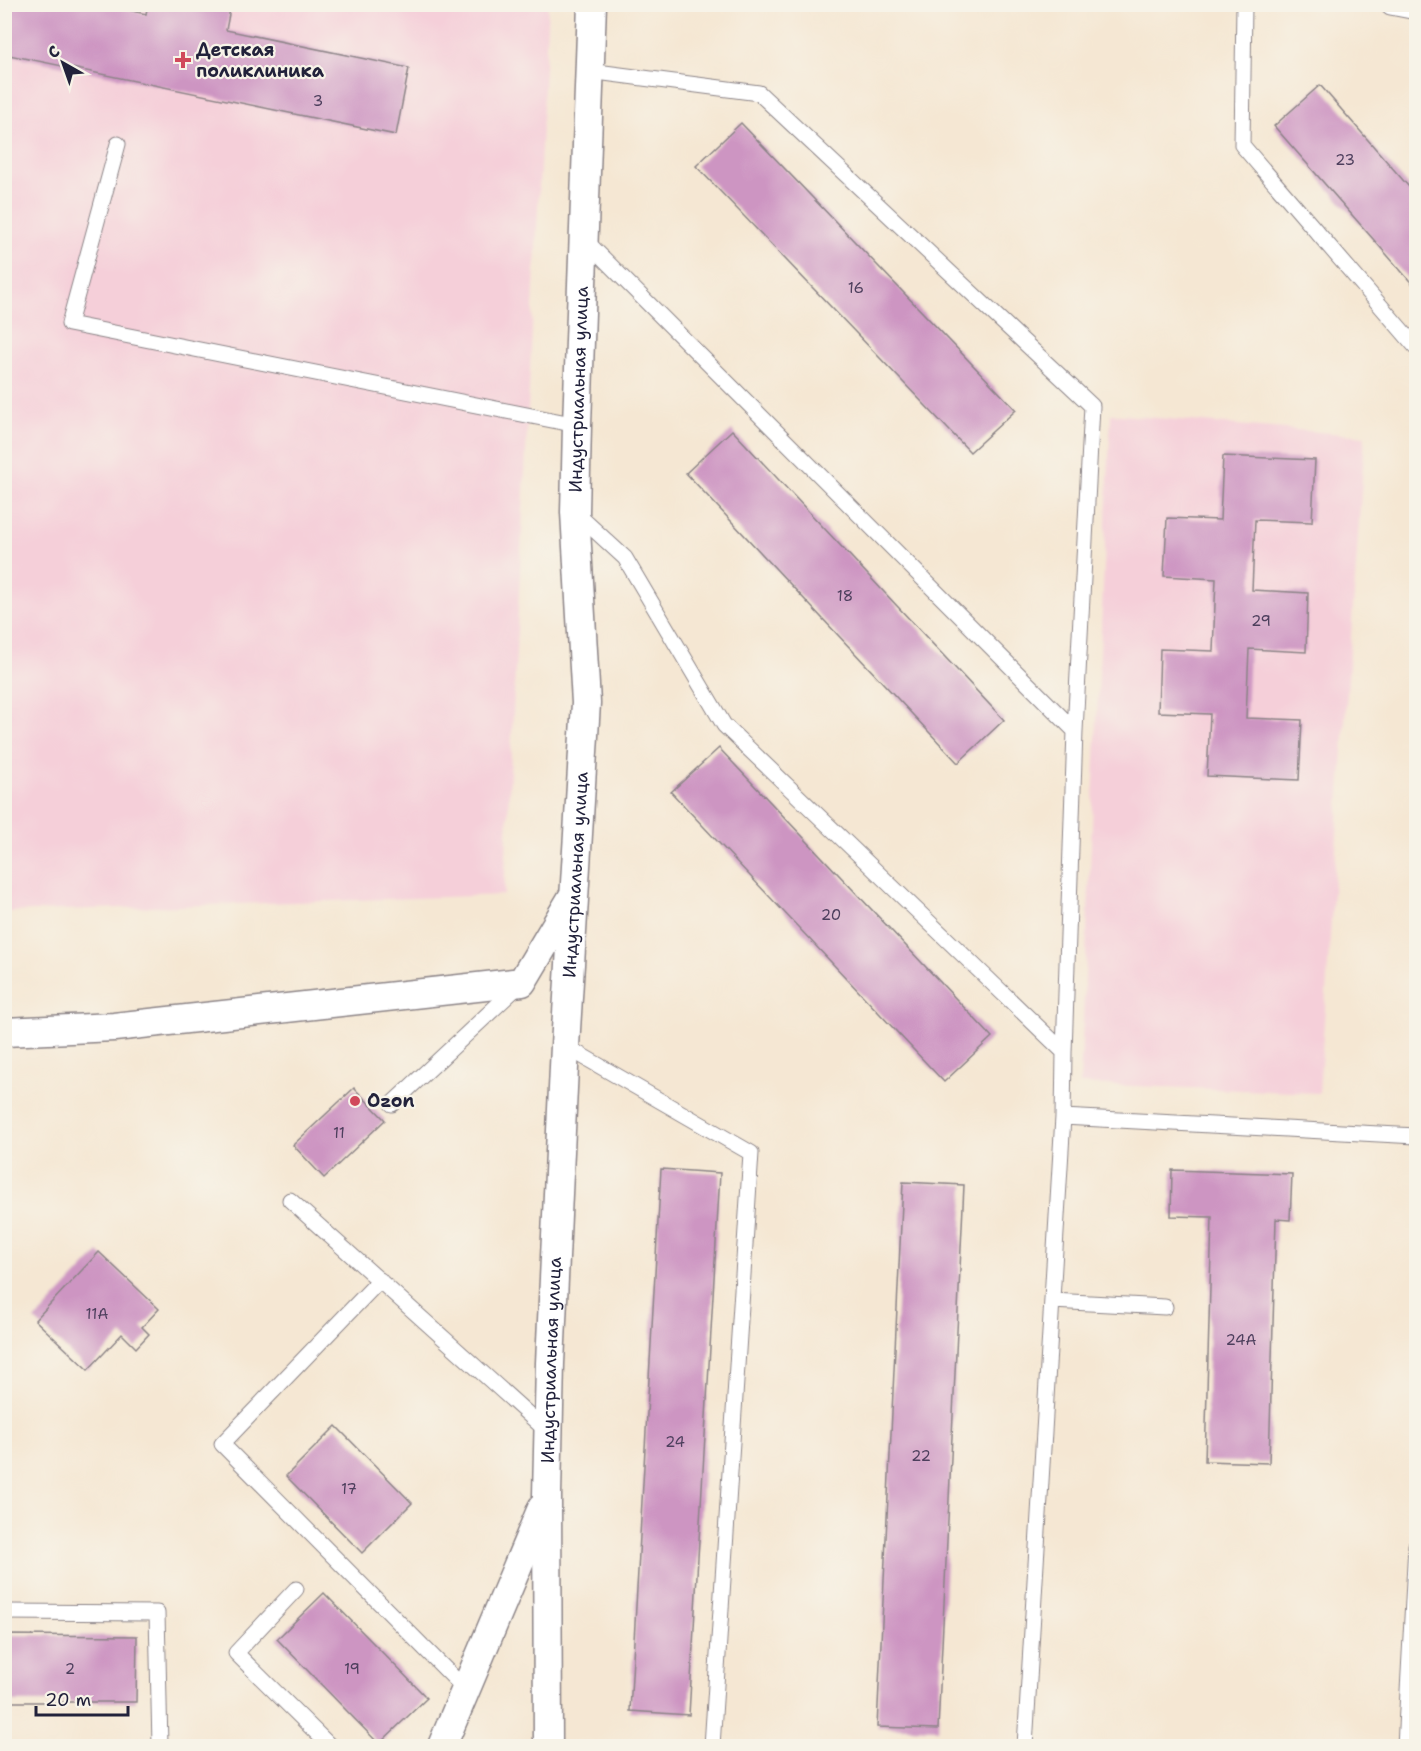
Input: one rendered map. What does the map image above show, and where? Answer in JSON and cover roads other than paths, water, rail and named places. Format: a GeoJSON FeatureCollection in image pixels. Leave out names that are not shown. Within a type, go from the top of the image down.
{"type":"FeatureCollection","features":[{"type":"Feature","properties":{"kind":"street","name":"Индустриальная улица"},"geometry":{"type":"LineString","coordinates":[[548,1746],[547,1495],[550,1352],[565,1046],[586,703],[575,512],[592,4]]}},
{"type":"Feature","properties":{"kind":"street"},"geometry":{"type":"LineString","coordinates":[[4,1032],[114,1027],[522,982],[575,893]]}},
{"type":"Feature","properties":{"kind":"street"},"geometry":{"type":"LineString","coordinates":[[442,1746],[547,1495]]}},
{"type":"Feature","properties":{"kind":"lane"},"geometry":{"type":"LineString","coordinates":[[1244,4],[1242,145],[1416,347]]}},
{"type":"Feature","properties":{"kind":"lane"},"geometry":{"type":"LineString","coordinates":[[1388,4],[1390,7],[1416,12]]}},
{"type":"Feature","properties":{"kind":"lane"},"geometry":{"type":"LineString","coordinates":[[589,71],[759,93],[1092,406],[1076,731],[1063,1117],[1025,1746]]}},
{"type":"Feature","properties":{"kind":"lane"},"geometry":{"type":"LineString","coordinates":[[118,144],[69,324],[577,425]]}},
{"type":"Feature","properties":{"kind":"lane"},"geometry":{"type":"LineString","coordinates":[[583,238],[1076,731]]}},
{"type":"Feature","properties":{"kind":"lane"},"geometry":{"type":"LineString","coordinates":[[575,512],[625,558],[724,725],[1064,1052]]}},
{"type":"Feature","properties":{"kind":"lane"},"geometry":{"type":"LineString","coordinates":[[392,1104],[522,982]]}},
{"type":"Feature","properties":{"kind":"lane"},"geometry":{"type":"LineString","coordinates":[[565,1046],[751,1153],[712,1746]]}},
{"type":"Feature","properties":{"kind":"lane"},"geometry":{"type":"LineString","coordinates":[[1063,1117],[1416,1136]]}},
{"type":"Feature","properties":{"kind":"lane"},"geometry":{"type":"LineString","coordinates":[[290,1200],[548,1432]]}},
{"type":"Feature","properties":{"kind":"lane"},"geometry":{"type":"LineString","coordinates":[[380,1280],[222,1444],[466,1690]]}},
{"type":"Feature","properties":{"kind":"lane"},"geometry":{"type":"LineString","coordinates":[[1052,1301],[1165,1306]]}},
{"type":"Feature","properties":{"kind":"lane"},"geometry":{"type":"LineString","coordinates":[[1406,1746],[1416,1545]]}},
{"type":"Feature","properties":{"kind":"lane"},"geometry":{"type":"LineString","coordinates":[[296,1589],[236,1653],[330,1746]]}},
{"type":"Feature","properties":{"kind":"lane"},"geometry":{"type":"LineString","coordinates":[[4,1612],[158,1613],[160,1746]]}},
{"type":"Feature","properties":{"kind":"place","name":"Детская поликлиника"},"geometry":{"type":"Point","coordinates":[183,60]}},
{"type":"Feature","properties":{"kind":"place","name":"Ozon"},"geometry":{"type":"Point","coordinates":[355,1101]}}]}
